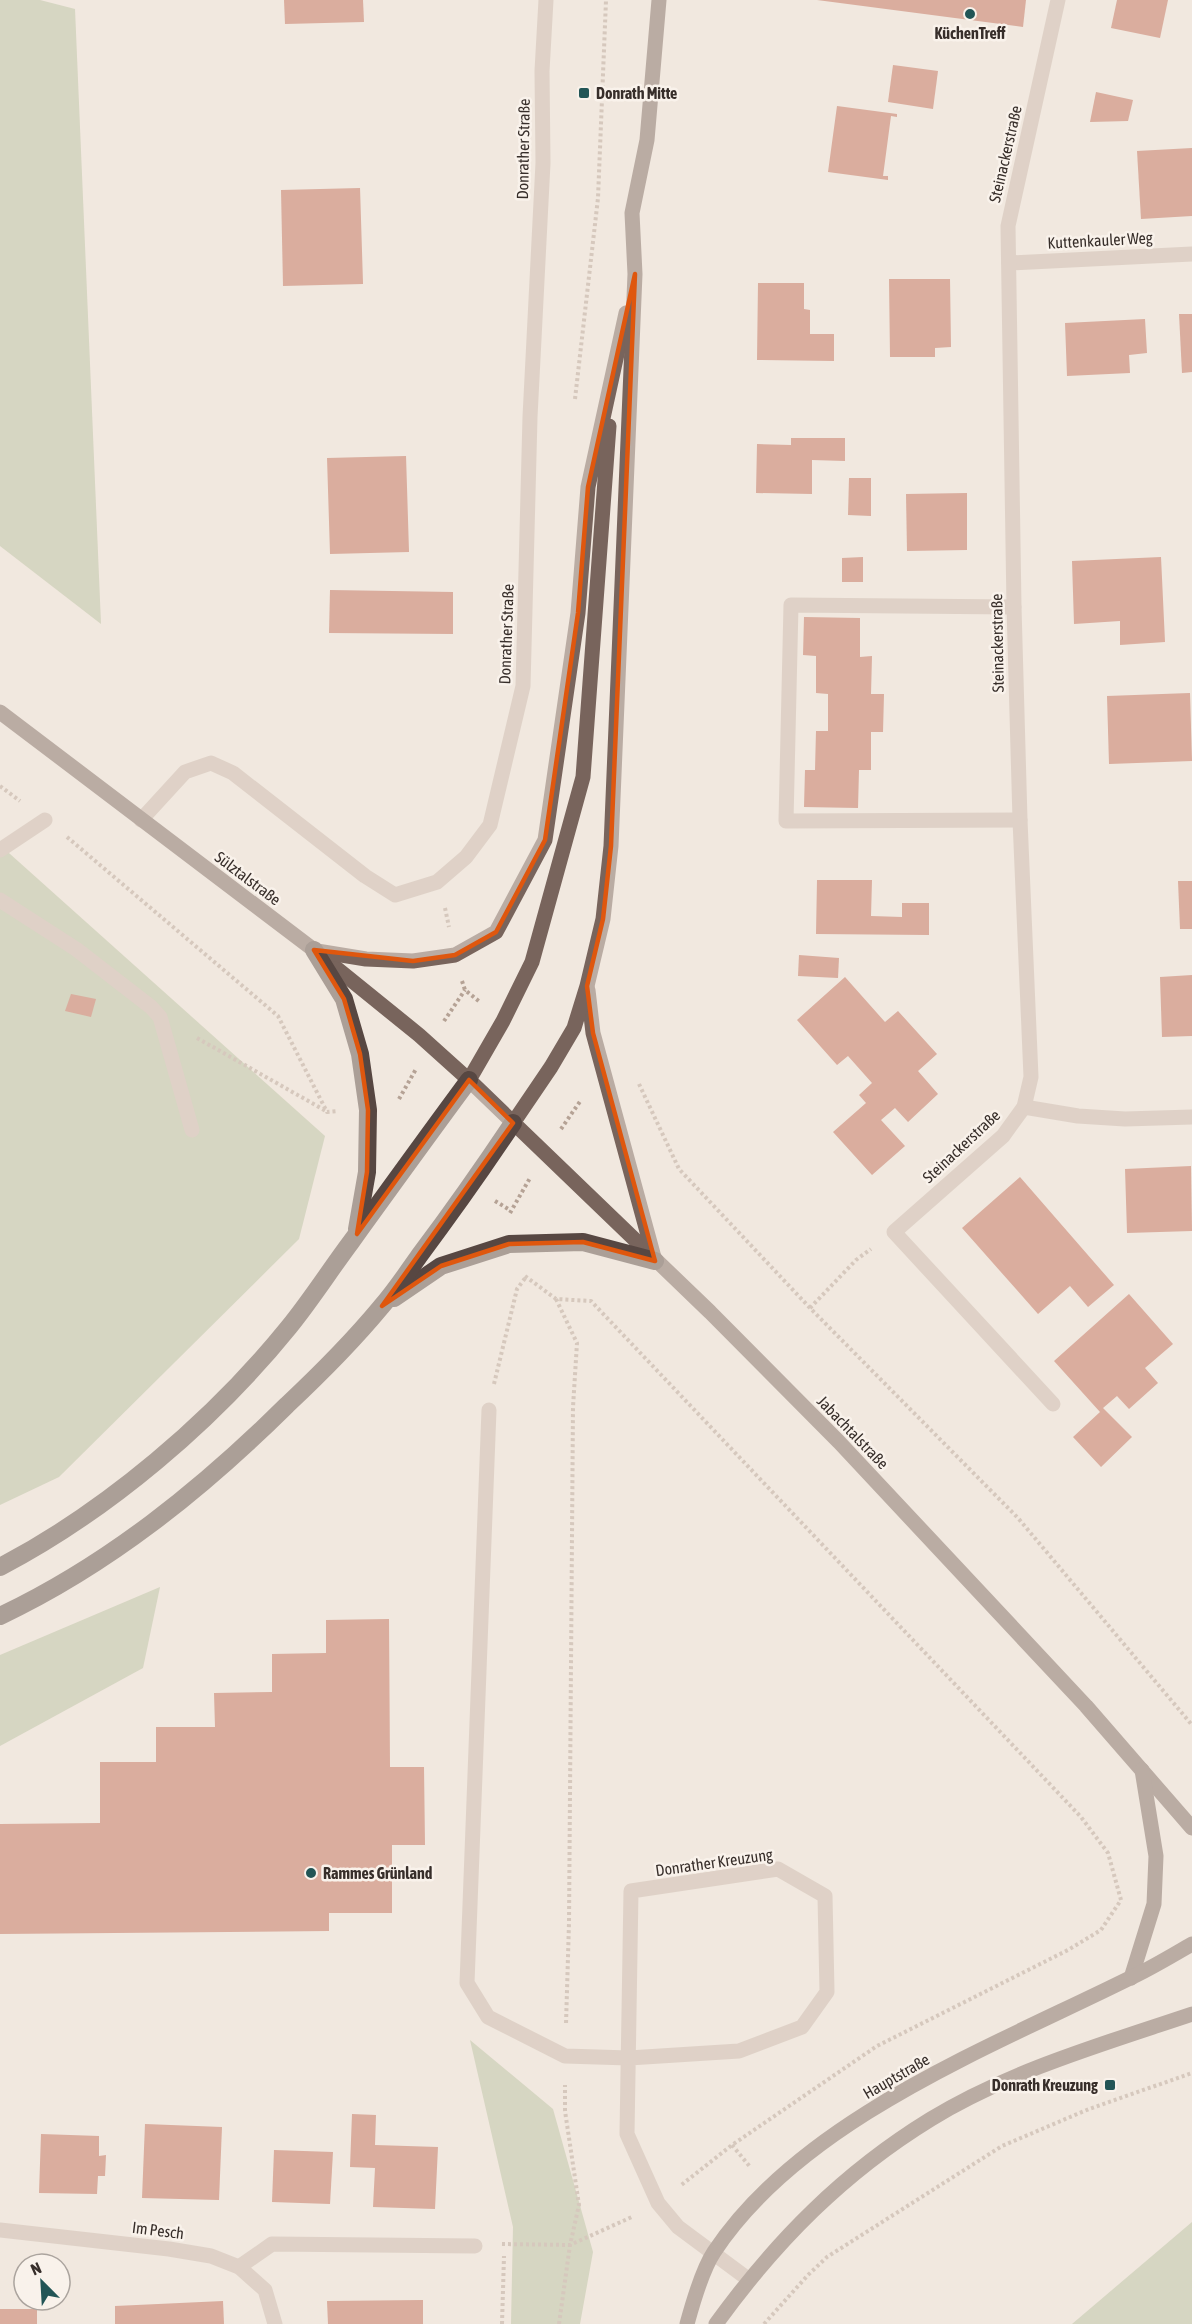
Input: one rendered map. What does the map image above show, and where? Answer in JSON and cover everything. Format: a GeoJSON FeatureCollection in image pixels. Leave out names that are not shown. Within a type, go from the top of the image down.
{"type":"FeatureCollection","features":[{"type":"Feature","properties":{"kind":"highway"},"geometry":{"type":"LineString","coordinates":[[314,950],[344,999],[360,1054],[368,1110],[368,1172],[357,1234]]}},
{"type":"Feature","properties":{"kind":"highway"},"geometry":{"type":"LineString","coordinates":[[0,1567],[80,1518],[194,1430],[289,1327],[469,1080]]}},
{"type":"Feature","properties":{"kind":"highway"},"geometry":{"type":"LineString","coordinates":[[0,1616],[29,1603],[109,1554],[183,1500],[255,1437],[331,1363],[382,1306],[466,1194],[513,1123]]}},
{"type":"Feature","properties":{"kind":"highway"},"geometry":{"type":"LineString","coordinates":[[382,1306],[441,1266],[509,1244],[583,1242],[655,1261]]}},
{"type":"Feature","properties":{"kind":"main road"},"geometry":{"type":"LineString","coordinates":[[513,1123],[574,1028],[603,919],[611,846],[635,274],[632,213],[647,140],[659,0]]}},
{"type":"Feature","properties":{"kind":"main road"},"geometry":{"type":"LineString","coordinates":[[314,950],[366,959],[413,961],[455,956],[496,932],[545,840],[578,613],[588,487],[635,274]]}},
{"type":"Feature","properties":{"kind":"main road"},"geometry":{"type":"LineString","coordinates":[[469,1080],[503,1021],[532,962],[584,777],[613,369]]}},
{"type":"Feature","properties":{"kind":"main road","name":"Sülztalstraße"},"geometry":{"type":"LineString","coordinates":[[0,712],[314,950],[429,1044],[469,1080]]}},
{"type":"Feature","properties":{"kind":"main road"},"geometry":{"type":"LineString","coordinates":[[587,986],[594,1033],[655,1261]]}},
{"type":"Feature","properties":{"kind":"main road","name":"Jabachtalstraße"},"geometry":{"type":"LineString","coordinates":[[469,1080],[710,1312],[839,1442],[1011,1624],[1192,1828]]}},
{"type":"Feature","properties":{"kind":"main road"},"geometry":{"type":"LineString","coordinates":[[1131,1978],[1154,1904],[1156,1856],[1142,1770]]}},
{"type":"Feature","properties":{"kind":"main road","name":"Hauptstraße"},"geometry":{"type":"LineString","coordinates":[[687,2324],[692,2303],[713,2253],[741,2216],[768,2188],[808,2154],[854,2121],[912,2086],[1131,1978],[1192,1944]]}},
{"type":"Feature","properties":{"kind":"main road"},"geometry":{"type":"LineString","coordinates":[[716,2324],[748,2279],[826,2196],[876,2156],[932,2118],[993,2086],[1097,2046],[1192,2014]]}},
{"type":"Feature","properties":{"kind":"street","name":"Donrather Straße"},"geometry":{"type":"LineString","coordinates":[[141,820],[184,772],[210,763],[233,773],[365,876],[395,895],[437,882],[466,857],[490,825],[523,686],[530,417],[543,163],[542,71],[546,0]]}},
{"type":"Feature","properties":{"kind":"street","name":"Steinackerstraße"},"geometry":{"type":"LineString","coordinates":[[894,1232],[1003,1136],[1024,1107],[1031,1077],[1014,607],[1008,226],[1058,0]]}},
{"type":"Feature","properties":{"kind":"street","name":"Kuttenkauler Weg"},"geometry":{"type":"LineString","coordinates":[[1009,263],[1192,254]]}},
{"type":"Feature","properties":{"kind":"street"},"geometry":{"type":"LineString","coordinates":[[1014,607],[791,605],[786,821],[1020,820]]}},
{"type":"Feature","properties":{"kind":"street"},"geometry":{"type":"LineString","coordinates":[[0,850],[45,820]]}},
{"type":"Feature","properties":{"kind":"street"},"geometry":{"type":"LineString","coordinates":[[0,900],[76,948],[151,1007],[160,1017],[192,1130]]}},
{"type":"Feature","properties":{"kind":"street"},"geometry":{"type":"LineString","coordinates":[[1024,1107],[1078,1116],[1125,1119],[1192,1117]]}},
{"type":"Feature","properties":{"kind":"street"},"geometry":{"type":"LineString","coordinates":[[894,1232],[1053,1404]]}},
{"type":"Feature","properties":{"kind":"street"},"geometry":{"type":"LineString","coordinates":[[489,1410],[467,1983],[488,2018],[565,2056],[629,2058]]}},
{"type":"Feature","properties":{"kind":"street","name":"Donrather Kreuzung"},"geometry":{"type":"LineString","coordinates":[[629,2058],[739,2051],[802,2027],[827,1992],[825,1896],[778,1869],[632,1892],[627,2134],[658,2203],[678,2227],[748,2279]]}},
{"type":"Feature","properties":{"kind":"street","name":"Im Pesch"},"geometry":{"type":"LineString","coordinates":[[0,2230],[170,2249],[211,2256],[239,2267],[265,2290],[275,2324]]}},
{"type":"Feature","properties":{"kind":"street"},"geometry":{"type":"LineString","coordinates":[[239,2267],[272,2244],[475,2246]]}},
{"type":"Feature","properties":{"kind":"path"},"geometry":{"type":"LineString","coordinates":[[574,408],[598,198],[606,0]]}},
{"type":"Feature","properties":{"kind":"path"},"geometry":{"type":"LineString","coordinates":[[0,786],[80,847],[278,1016],[327,1112]]}},
{"type":"Feature","properties":{"kind":"path"},"geometry":{"type":"LineString","coordinates":[[160,1017],[327,1112],[393,1110],[429,1044],[465,990]]}},
{"type":"Feature","properties":{"kind":"path"},"geometry":{"type":"LineString","coordinates":[[639,1083],[679,1169],[810,1308],[1018,1518],[1192,1725]]}},
{"type":"Feature","properties":{"kind":"path"},"geometry":{"type":"LineString","coordinates":[[510,1210],[509,1244],[518,1269],[556,1299],[577,1343],[573,1407],[569,1923],[565,2056],[566,2110],[579,2205],[570,2245],[559,2324]]}},
{"type":"Feature","properties":{"kind":"path"},"geometry":{"type":"LineString","coordinates":[[810,1308],[856,1260],[894,1232]]}},
{"type":"Feature","properties":{"kind":"path"},"geometry":{"type":"LineString","coordinates":[[489,1410],[517,1289],[526,1277]]}},
{"type":"Feature","properties":{"kind":"path"},"geometry":{"type":"LineString","coordinates":[[475,2246],[570,2245],[617,2226],[658,2203],[732,2145],[877,2046],[1068,1950],[1101,1930],[1121,1900],[1108,1853],[1081,1817],[591,1301],[556,1299]]}},
{"type":"Feature","properties":{"kind":"path"},"geometry":{"type":"LineString","coordinates":[[764,2324],[827,2257],[1002,2145],[1089,2109],[1192,2073]]}},
{"type":"Feature","properties":{"kind":"path"},"geometry":{"type":"LineString","coordinates":[[502,2324],[504,2244]]}},
{"type":"Feature","properties":{"kind":"highlighted area"},"geometry":{"type":"Polygon","coordinates":[[[635,274],[611,846],[603,919],[587,986],[593,1033],[655,1261],[583,1242],[509,1244],[441,1266],[382,1306],[513,1123],[469,1080],[357,1234],[367,1172],[368,1110],[360,1054],[344,999],[314,950],[413,961],[455,955],[496,932],[545,840],[578,613],[588,487],[635,274]]]}},
{"type":"Feature","properties":{"kind":"green space"},"geometry":{"type":"Polygon","coordinates":[[[0,0],[40,0],[75,9],[101,624],[0,546],[0,0]]]}},
{"type":"Feature","properties":{"kind":"green space"},"geometry":{"type":"Polygon","coordinates":[[[0,845],[325,1136],[299,1239],[59,1477],[0,1505],[0,845]]]}},
{"type":"Feature","properties":{"kind":"green space"},"geometry":{"type":"Polygon","coordinates":[[[160,1587],[143,1668],[0,1746],[0,1655],[160,1587]]]}},
{"type":"Feature","properties":{"kind":"green space"},"geometry":{"type":"Polygon","coordinates":[[[470,2040],[553,2109],[593,2252],[580,2324],[511,2324],[513,2227],[470,2040]]]}},
{"type":"Feature","properties":{"kind":"green space"},"geometry":{"type":"Polygon","coordinates":[[[1192,2222],[1192,2324],[1072,2324],[1192,2222]]]}},
{"type":"Feature","properties":{"kind":"building"},"geometry":{"type":"Polygon","coordinates":[[[284,0],[363,0],[364,22],[285,24],[284,0]]]}},
{"type":"Feature","properties":{"kind":"building","name":"KüchenTreff"},"geometry":{"type":"Polygon","coordinates":[[[817,0],[1026,0],[1023,27],[817,0]]]}},
{"type":"Feature","properties":{"kind":"building"},"geometry":{"type":"Polygon","coordinates":[[[1117,0],[1168,0],[1160,38],[1111,28],[1117,0]]]}},
{"type":"Feature","properties":{"kind":"building"},"geometry":{"type":"Polygon","coordinates":[[[893,65],[938,71],[933,109],[888,102],[893,65]]]}},
{"type":"Feature","properties":{"kind":"building"},"geometry":{"type":"Polygon","coordinates":[[[1096,92],[1133,100],[1128,121],[1090,122],[1096,92]]]}},
{"type":"Feature","properties":{"kind":"building"},"geometry":{"type":"Polygon","coordinates":[[[837,106],[897,114],[897,117],[891,116],[883,176],[888,176],[888,180],[828,172],[837,106]]]}},
{"type":"Feature","properties":{"kind":"building"},"geometry":{"type":"Polygon","coordinates":[[[1192,148],[1192,216],[1141,219],[1137,151],[1192,148]]]}},
{"type":"Feature","properties":{"kind":"building"},"geometry":{"type":"Polygon","coordinates":[[[360,188],[363,284],[283,286],[281,190],[360,188]]]}},
{"type":"Feature","properties":{"kind":"building"},"geometry":{"type":"Polygon","coordinates":[[[889,279],[950,279],[951,347],[935,348],[935,357],[890,357],[889,279]]]}},
{"type":"Feature","properties":{"kind":"building"},"geometry":{"type":"Polygon","coordinates":[[[758,283],[804,283],[804,309],[810,310],[810,334],[834,334],[834,361],[757,360],[758,283]]]}},
{"type":"Feature","properties":{"kind":"building"},"geometry":{"type":"Polygon","coordinates":[[[1179,314],[1192,314],[1192,372],[1182,373],[1179,314]]]}},
{"type":"Feature","properties":{"kind":"building"},"geometry":{"type":"Polygon","coordinates":[[[1145,319],[1147,353],[1129,355],[1130,373],[1067,376],[1065,323],[1145,319]]]}},
{"type":"Feature","properties":{"kind":"building"},"geometry":{"type":"Polygon","coordinates":[[[791,438],[845,438],[845,461],[812,460],[812,494],[756,493],[757,444],[791,445],[791,438]]]}},
{"type":"Feature","properties":{"kind":"building"},"geometry":{"type":"Polygon","coordinates":[[[406,456],[409,552],[330,554],[327,458],[406,456]]]}},
{"type":"Feature","properties":{"kind":"building"},"geometry":{"type":"Polygon","coordinates":[[[849,478],[871,478],[871,516],[848,515],[849,478]]]}},
{"type":"Feature","properties":{"kind":"building"},"geometry":{"type":"Polygon","coordinates":[[[967,493],[967,550],[907,551],[906,494],[967,493]]]}},
{"type":"Feature","properties":{"kind":"building"},"geometry":{"type":"Polygon","coordinates":[[[863,557],[863,582],[842,582],[842,558],[863,557]]]}},
{"type":"Feature","properties":{"kind":"building"},"geometry":{"type":"Polygon","coordinates":[[[1161,557],[1165,642],[1120,645],[1120,621],[1074,624],[1072,561],[1161,557]]]}},
{"type":"Feature","properties":{"kind":"building"},"geometry":{"type":"Polygon","coordinates":[[[330,590],[453,592],[453,634],[329,633],[330,590]]]}},
{"type":"Feature","properties":{"kind":"building"},"geometry":{"type":"Polygon","coordinates":[[[804,617],[860,618],[860,657],[872,656],[871,694],[884,694],[883,732],[871,732],[871,770],[859,770],[858,808],[804,807],[805,770],[815,770],[816,731],[828,731],[828,694],[816,693],[816,656],[803,655],[804,617]]]}},
{"type":"Feature","properties":{"kind":"building"},"geometry":{"type":"Polygon","coordinates":[[[1190,693],[1192,761],[1109,764],[1107,696],[1190,693]]]}},
{"type":"Feature","properties":{"kind":"building"},"geometry":{"type":"Polygon","coordinates":[[[817,880],[872,880],[871,916],[902,917],[902,903],[929,903],[929,935],[816,934],[817,880]]]}},
{"type":"Feature","properties":{"kind":"building"},"geometry":{"type":"Polygon","coordinates":[[[1178,881],[1192,881],[1192,929],[1180,929],[1178,881]]]}},
{"type":"Feature","properties":{"kind":"building"},"geometry":{"type":"Polygon","coordinates":[[[799,955],[839,958],[838,978],[798,976],[799,955]]]}},
{"type":"Feature","properties":{"kind":"building"},"geometry":{"type":"Polygon","coordinates":[[[1192,975],[1192,1036],[1162,1037],[1160,977],[1192,975]]]}},
{"type":"Feature","properties":{"kind":"building"},"geometry":{"type":"Polygon","coordinates":[[[845,977],[885,1022],[898,1011],[937,1054],[918,1071],[938,1094],[908,1122],[895,1108],[881,1120],[905,1146],[872,1175],[833,1132],[866,1103],[859,1095],[872,1083],[848,1056],[837,1065],[797,1020],[845,977]]]}},
{"type":"Feature","properties":{"kind":"building"},"geometry":{"type":"Polygon","coordinates":[[[71,994],[96,999],[91,1017],[65,1011],[71,994]]]}},
{"type":"Feature","properties":{"kind":"building"},"geometry":{"type":"Polygon","coordinates":[[[1191,1166],[1192,1231],[1127,1233],[1125,1169],[1191,1166]]]}},
{"type":"Feature","properties":{"kind":"building"},"geometry":{"type":"Polygon","coordinates":[[[1020,1177],[1114,1285],[1088,1307],[1070,1286],[1038,1314],[962,1228],[1020,1177]]]}},
{"type":"Feature","properties":{"kind":"building"},"geometry":{"type":"Polygon","coordinates":[[[1129,1294],[1173,1344],[1145,1368],[1158,1383],[1129,1409],[1117,1396],[1103,1408],[1132,1437],[1101,1467],[1073,1437],[1100,1412],[1054,1361],[1129,1294]]]}},
{"type":"Feature","properties":{"kind":"building"},"geometry":{"type":"Polygon","coordinates":[[[389,1619],[390,1767],[424,1767],[425,1845],[392,1845],[392,1913],[329,1913],[329,1931],[0,1934],[0,1824],[100,1823],[100,1762],[156,1762],[156,1727],[215,1727],[214,1693],[272,1692],[272,1654],[326,1653],[326,1620],[389,1619]]]}},
{"type":"Feature","properties":{"kind":"building"},"geometry":{"type":"Polygon","coordinates":[[[352,2114],[376,2115],[375,2145],[438,2147],[435,2209],[373,2207],[375,2168],[350,2167],[352,2114]]]}},
{"type":"Feature","properties":{"kind":"building"},"geometry":{"type":"Polygon","coordinates":[[[145,2124],[222,2127],[219,2200],[142,2198],[145,2124]]]}},
{"type":"Feature","properties":{"kind":"building"},"geometry":{"type":"Polygon","coordinates":[[[41,2134],[99,2136],[99,2156],[106,2155],[105,2176],[98,2176],[97,2194],[39,2193],[41,2134]]]}},
{"type":"Feature","properties":{"kind":"building"},"geometry":{"type":"Polygon","coordinates":[[[274,2150],[333,2152],[330,2204],[272,2202],[274,2150]]]}},
{"type":"Feature","properties":{"kind":"building"},"geometry":{"type":"Polygon","coordinates":[[[423,2300],[423,2324],[328,2324],[327,2301],[423,2300]]]}},
{"type":"Feature","properties":{"kind":"building"},"geometry":{"type":"Polygon","coordinates":[[[223,2301],[224,2324],[115,2324],[115,2306],[223,2301]]]}},
{"type":"Feature","properties":{"kind":"building"},"geometry":{"type":"Polygon","coordinates":[[[0,2309],[12,2309],[12,2312],[37,2312],[37,2324],[0,2324],[0,2309]]]}},
{"type":"Feature","properties":{"kind":"place","name":"KüchenTreff"},"geometry":{"type":"Point","coordinates":[970,14]}},
{"type":"Feature","properties":{"kind":"place","name":"Donrath Mitte"},"geometry":{"type":"Point","coordinates":[584,93]}},
{"type":"Feature","properties":{"kind":"place","name":"Rammes Grünland"},"geometry":{"type":"Point","coordinates":[311,1873]}},
{"type":"Feature","properties":{"kind":"place","name":"Donrath Kreuzung"},"geometry":{"type":"Point","coordinates":[1110,2085]}}]}
